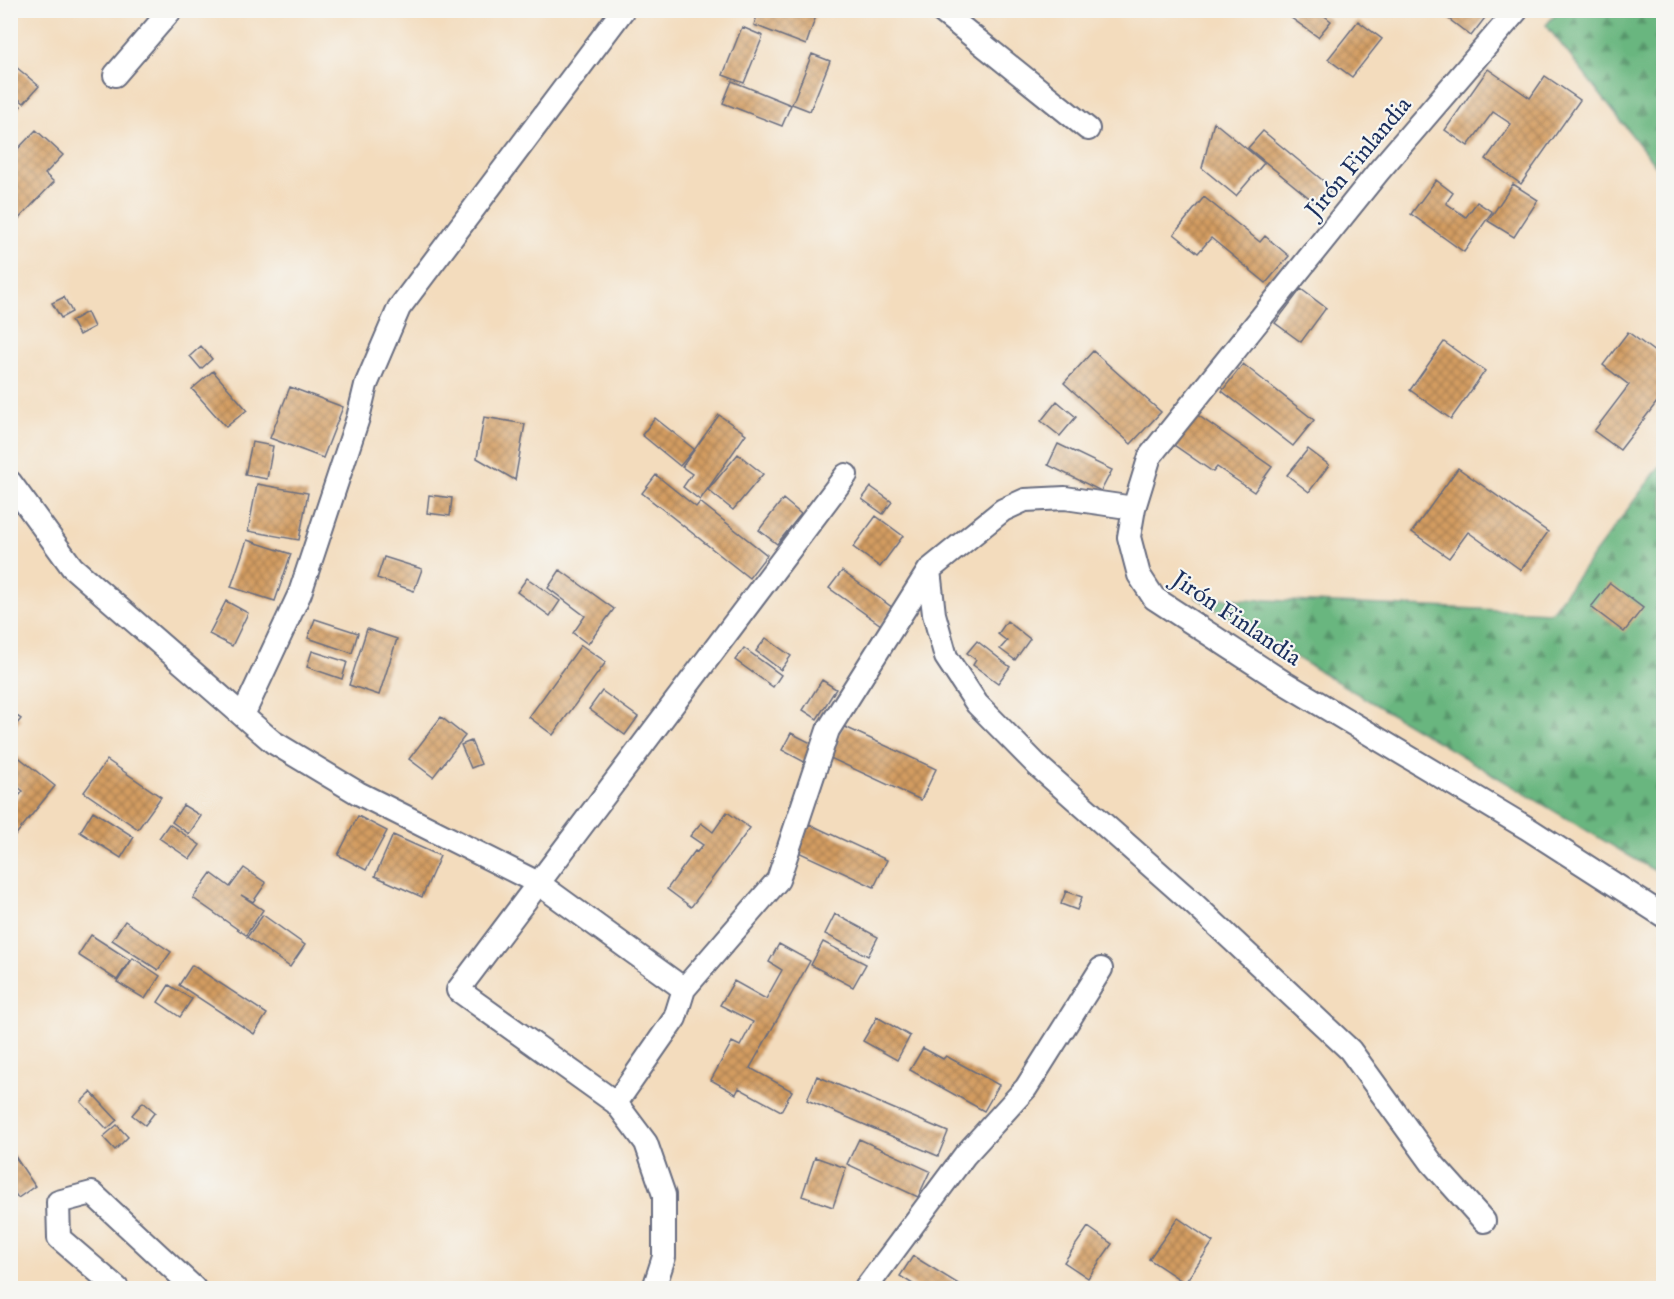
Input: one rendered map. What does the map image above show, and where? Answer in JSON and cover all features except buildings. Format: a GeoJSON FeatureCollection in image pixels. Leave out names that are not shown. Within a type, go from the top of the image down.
{"type":"FeatureCollection","features":[{"type":"Feature","properties":{"kind":"street"},"geometry":{"type":"LineString","coordinates":[[115,75],[171,10]]}},
{"type":"Feature","properties":{"kind":"street"},"geometry":{"type":"LineString","coordinates":[[243,715],[300,593],[358,418],[366,385],[399,308],[623,10]]}},
{"type":"Feature","properties":{"kind":"street"},"geometry":{"type":"LineString","coordinates":[[940,10],[1088,129]]}},
{"type":"Feature","properties":{"kind":"street","name":"Jirón Finlandia"},"geometry":{"type":"LineString","coordinates":[[1517,10],[1378,172],[1150,456],[1134,508],[1129,537],[1139,575],[1154,598],[1283,682],[1527,828],[1664,916]]}},
{"type":"Feature","properties":{"kind":"street"},"geometry":{"type":"LineString","coordinates":[[654,1288],[664,1257],[664,1196],[646,1143],[616,1103],[458,990],[846,475]]}},
{"type":"Feature","properties":{"kind":"street"},"geometry":{"type":"LineString","coordinates":[[10,482],[72,567],[273,742],[358,793],[538,883],[684,989]]}},
{"type":"Feature","properties":{"kind":"street"},"geometry":{"type":"LineString","coordinates":[[616,1103],[675,1018],[684,989],[778,880],[828,730],[929,570],[1003,510],[1025,500],[1065,498],[1134,508]]}},
{"type":"Feature","properties":{"kind":"street"},"geometry":{"type":"LineString","coordinates":[[929,570],[934,614],[946,657],[977,704],[1038,766],[1194,904],[1350,1050],[1432,1163],[1484,1221]]}},
{"type":"Feature","properties":{"kind":"street"},"geometry":{"type":"LineString","coordinates":[[867,1288],[965,1155],[1026,1088],[1101,969]]}},
{"type":"Feature","properties":{"kind":"street"},"geometry":{"type":"LineString","coordinates":[[117,1288],[59,1238],[58,1202],[92,1193],[194,1288]]}},
{"type":"Feature","properties":{"kind":"green space"},"geometry":{"type":"Polygon","coordinates":[[[1559,10],[1663,11],[1663,175],[1546,25],[1559,10]]]}},
{"type":"Feature","properties":{"kind":"green space"},"geometry":{"type":"Polygon","coordinates":[[[1663,462],[1663,876],[1195,597],[1551,612],[1663,462]]]}}]}
